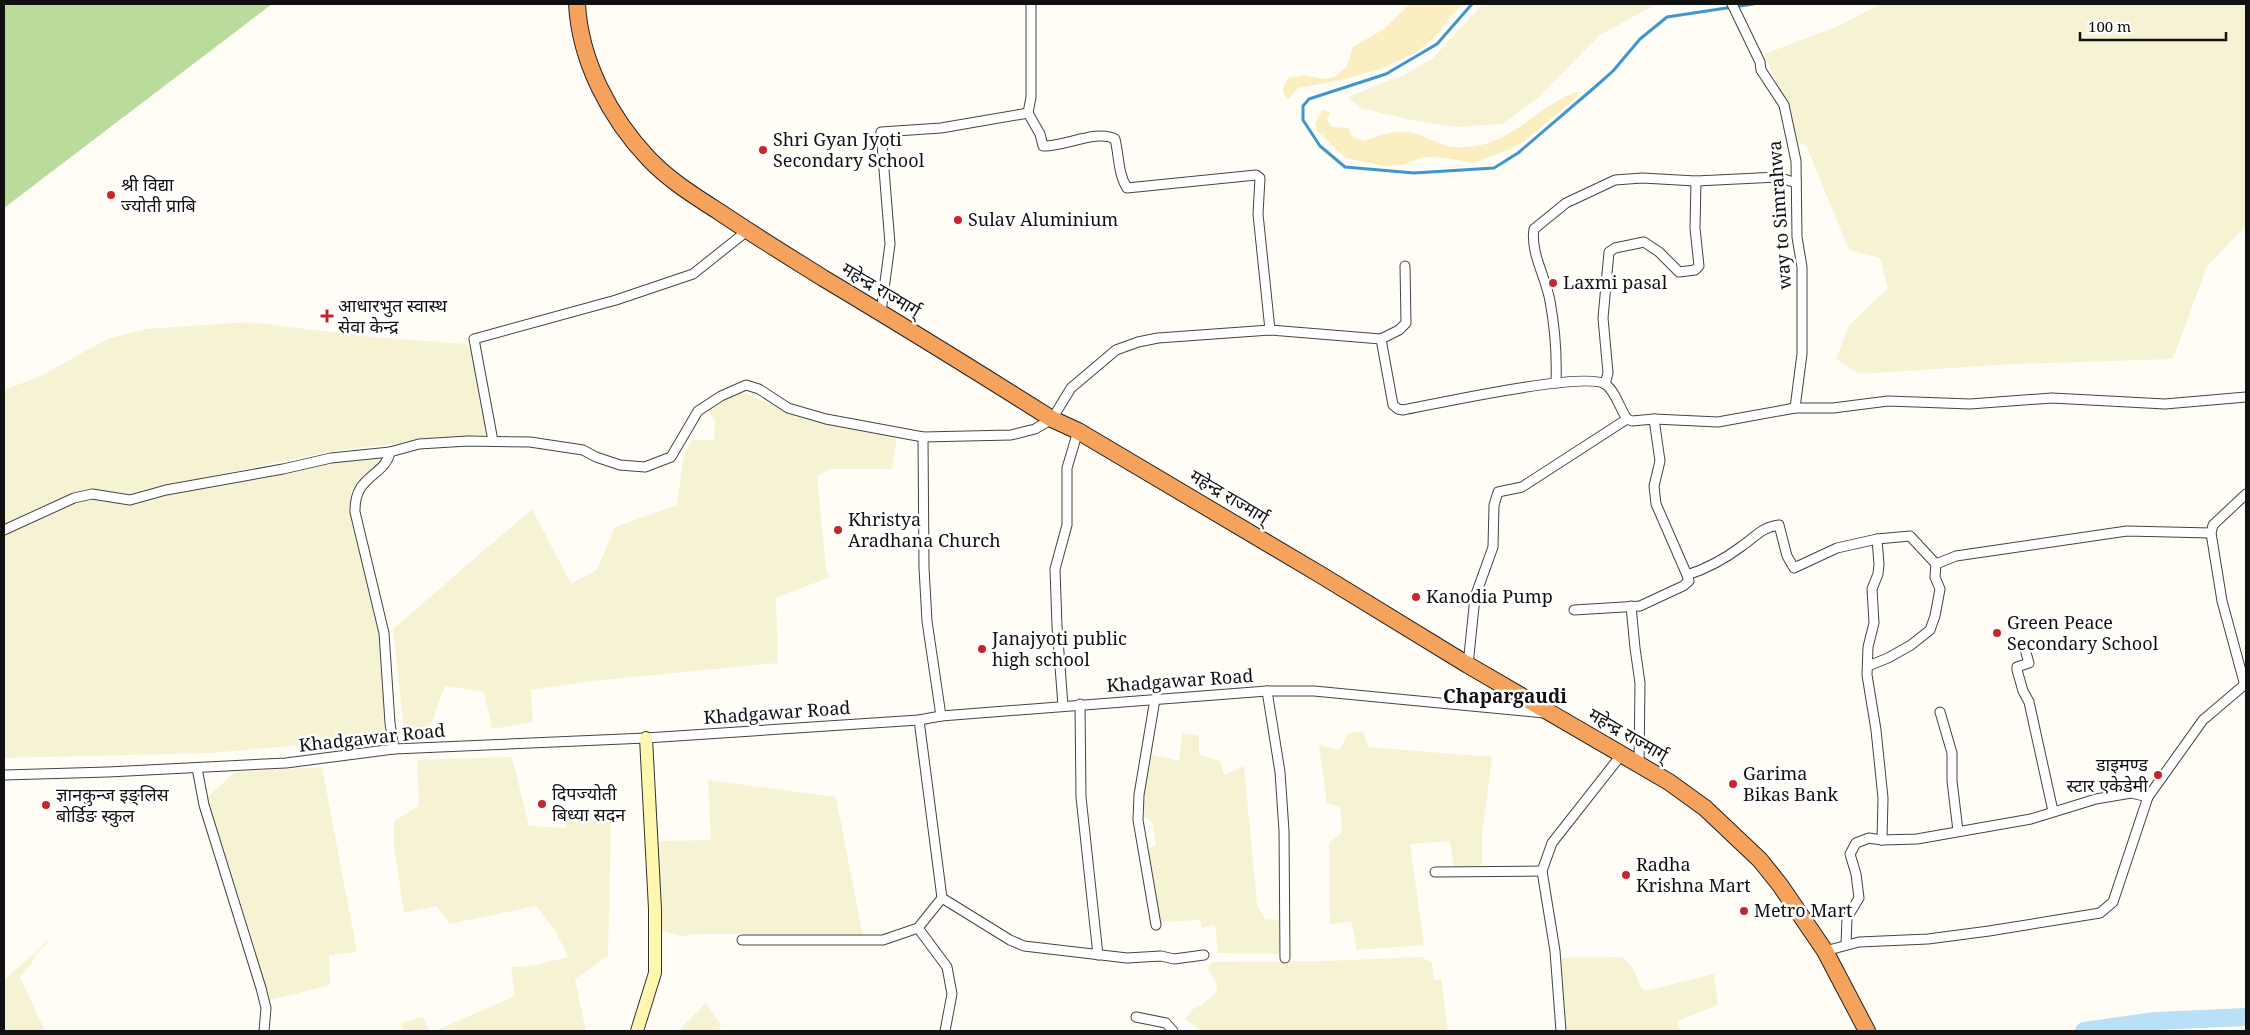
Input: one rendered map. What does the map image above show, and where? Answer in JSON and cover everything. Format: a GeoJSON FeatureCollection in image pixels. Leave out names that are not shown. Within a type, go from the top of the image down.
{"type":"FeatureCollection","features":[{"type":"Feature","properties":{"kind":"highway","name":"महेन्द्र राज्मार्ग्"},"geometry":{"type":"LineString","coordinates":[[577,4],[578,19],[594,74],[606,99],[626,131],[648,158],[674,183],[747,231],[1052,419],[1078,431],[1321,575],[1468,665],[1669,782],[1704,808],[1760,860],[1780,885],[1825,952],[1867,1031]]}},
{"type":"Feature","properties":{"kind":"street"},"geometry":{"type":"LineString","coordinates":[[1030,4],[1031,97],[1028,113],[1040,134],[1042,146],[1112,136],[1116,138],[1121,178],[1128,188],[1256,175],[1260,178],[1258,214],[1270,330]]}},
{"type":"Feature","properties":{"kind":"street","name":"way to Simrahwa"},"geometry":{"type":"LineString","coordinates":[[1732,4],[1760,62],[1761,70],[1784,105],[1795,154],[1797,237],[1802,267],[1802,354],[1795,408]]}},
{"type":"Feature","properties":{"kind":"street"},"geometry":{"type":"LineString","coordinates":[[881,312],[890,244],[881,132],[940,128],[1028,113]]}},
{"type":"Feature","properties":{"kind":"street"},"geometry":{"type":"LineString","coordinates":[[1556,383],[1557,359],[1550,301],[1532,242],[1534,229],[1566,203],[1615,180],[1642,178],[1696,180],[1778,177],[1796,183]]}},
{"type":"Feature","properties":{"kind":"street"},"geometry":{"type":"LineString","coordinates":[[1605,384],[1608,373],[1603,318],[1609,252],[1615,248],[1644,242],[1659,252],[1679,272],[1695,270],[1698,266],[1695,228],[1696,180]]}},
{"type":"Feature","properties":{"kind":"street"},"geometry":{"type":"LineString","coordinates":[[493,441],[474,339],[616,300],[693,274],[747,231]]}},
{"type":"Feature","properties":{"kind":"street"},"geometry":{"type":"LineString","coordinates":[[4,530],[74,498],[92,494],[130,500],[166,490],[283,469],[331,458],[390,452],[419,444],[493,441],[530,442],[583,450],[596,457],[620,464],[645,467],[671,457],[698,411],[721,396],[746,385],[759,389],[773,400],[798,411],[826,419],[923,437],[1011,435],[1034,429],[1052,419],[1070,388],[1116,350],[1138,342],[1158,338],[1270,330],[1381,339],[1399,330],[1406,323],[1404,266]]}},
{"type":"Feature","properties":{"kind":"street"},"geometry":{"type":"LineString","coordinates":[[1381,339],[1393,405],[1398,409],[1556,383],[1600,382],[1605,384],[1627,419],[1632,421],[1654,419],[1718,422],[1795,408],[1833,408],[1888,401],[1970,404],[2052,398],[2165,404],[2246,397]]}},
{"type":"Feature","properties":{"kind":"street"},"geometry":{"type":"LineString","coordinates":[[1468,665],[1474,597],[1493,547],[1494,505],[1498,492],[1522,487],[1627,419]]}},
{"type":"Feature","properties":{"kind":"street"},"geometry":{"type":"LineString","coordinates":[[1574,610],[1640,606],[1683,586],[1689,581],[1656,504],[1654,486],[1660,461],[1654,419]]}},
{"type":"Feature","properties":{"kind":"street"},"geometry":{"type":"LineString","coordinates":[[1063,706],[1055,569],[1067,525],[1067,468],[1078,431]]}},
{"type":"Feature","properties":{"kind":"street"},"geometry":{"type":"LineString","coordinates":[[923,437],[924,568],[927,621],[941,716]]}},
{"type":"Feature","properties":{"kind":"street"},"geometry":{"type":"LineString","coordinates":[[390,452],[381,467],[358,490],[354,498],[355,512],[384,632],[390,723],[394,749]]}},
{"type":"Feature","properties":{"kind":"street"},"geometry":{"type":"LineString","coordinates":[[1825,952],[1846,944],[1859,942],[1928,939],[1989,932],[2100,913],[2113,902],[2148,797],[2203,720],[2243,686],[2222,601],[2211,533],[2213,525],[2246,494]]}},
{"type":"Feature","properties":{"kind":"street"},"geometry":{"type":"LineString","coordinates":[[1687,575],[1729,555],[1769,526],[1779,526],[1787,556],[1794,568],[1837,548],[1877,539],[1910,536],[1936,564],[1935,577],[1940,589],[1936,616],[1930,630],[1911,645],[1888,658],[1868,666]]}},
{"type":"Feature","properties":{"kind":"street"},"geometry":{"type":"LineString","coordinates":[[1936,564],[1956,556],[2127,531],[2211,533]]}},
{"type":"Feature","properties":{"kind":"street"},"geometry":{"type":"LineString","coordinates":[[1877,539],[1879,564],[1878,574],[1872,590],[1874,623],[1868,647],[1867,675],[1876,730],[1883,798],[1882,840]]}},
{"type":"Feature","properties":{"kind":"street"},"geometry":{"type":"LineString","coordinates":[[1631,606],[1640,683],[1639,764]]}},
{"type":"Feature","properties":{"kind":"street"},"geometry":{"type":"LineString","coordinates":[[2024,646],[2029,663],[2017,667],[2017,670],[2023,691],[2029,702],[2053,810]]}},
{"type":"Feature","properties":{"kind":"street"},"geometry":{"type":"LineString","coordinates":[[1267,691],[1280,772],[1284,832],[1285,958]]}},
{"type":"Feature","properties":{"kind":"street","name":"Khadgawar Road"},"geometry":{"type":"LineString","coordinates":[[4,775],[286,763],[394,749],[646,738],[919,720],[941,716],[1080,704],[1267,691],[1314,691],[1551,713]]}},
{"type":"Feature","properties":{"kind":"street"},"geometry":{"type":"LineString","coordinates":[[1155,699],[1139,794],[1138,820],[1156,924]]}},
{"type":"Feature","properties":{"kind":"street"},"geometry":{"type":"LineString","coordinates":[[1080,704],[1081,798],[1098,955]]}},
{"type":"Feature","properties":{"kind":"street"},"geometry":{"type":"LineString","coordinates":[[1940,712],[1952,753],[1952,781],[1958,831]]}},
{"type":"Feature","properties":{"kind":"street"},"geometry":{"type":"LineString","coordinates":[[742,940],[883,940],[918,928],[942,898],[919,720]]}},
{"type":"Feature","properties":{"kind":"street"},"geometry":{"type":"LineString","coordinates":[[637,1031],[655,973],[655,909],[646,738]]}},
{"type":"Feature","properties":{"kind":"street"},"geometry":{"type":"LineString","coordinates":[[1561,1031],[1555,951],[1542,871],[1552,844],[1622,754]]}},
{"type":"Feature","properties":{"kind":"street"},"geometry":{"type":"LineString","coordinates":[[197,768],[204,806],[261,988],[266,1008],[264,1031]]}},
{"type":"Feature","properties":{"kind":"street"},"geometry":{"type":"LineString","coordinates":[[1846,944],[1846,918],[1859,898],[1856,874],[1850,854],[1856,843],[1870,838],[1882,840],[1917,839],[2031,819],[2053,810],[2096,799],[2131,793],[2148,797]]}},
{"type":"Feature","properties":{"kind":"street"},"geometry":{"type":"LineString","coordinates":[[1435,872],[1542,871]]}},
{"type":"Feature","properties":{"kind":"street"},"geometry":{"type":"LineString","coordinates":[[942,898],[1010,940],[1024,946],[1127,958],[1161,956],[1174,959],[1204,955]]}},
{"type":"Feature","properties":{"kind":"street"},"geometry":{"type":"LineString","coordinates":[[918,928],[947,967],[952,994],[945,1031]]}},
{"type":"Feature","properties":{"kind":"street"},"geometry":{"type":"LineString","coordinates":[[1136,1017],[1166,1023],[1173,1031]]}},
{"type":"Feature","properties":{"kind":"shaded area"},"geometry":{"type":"Polygon","coordinates":[[[1483,4],[1667,4],[1653,6],[1600,35],[1537,99],[1502,124],[1458,127],[1411,120],[1360,108],[1348,97],[1406,74],[1432,59],[1483,4]]]}},
{"type":"Feature","properties":{"kind":"shaded area"},"geometry":{"type":"Polygon","coordinates":[[[1880,4],[2246,4],[2246,226],[2207,266],[2173,359],[2013,364],[1859,374],[1836,359],[1849,325],[1888,288],[1880,258],[1849,250],[1806,145],[1797,144],[1790,111],[1764,54],[1841,25],[1880,4]]]}},
{"type":"Feature","properties":{"kind":"shaded area"},"geometry":{"type":"Polygon","coordinates":[[[248,322],[374,337],[466,344],[471,349],[488,434],[339,450],[177,483],[125,497],[99,491],[85,491],[44,505],[4,524],[4,390],[41,376],[107,339],[146,329],[248,322]]]}},
{"type":"Feature","properties":{"kind":"shaded area"},"geometry":{"type":"Polygon","coordinates":[[[739,391],[798,416],[897,436],[892,469],[831,469],[817,476],[826,570],[830,577],[776,598],[778,663],[592,681],[531,690],[533,722],[492,729],[484,692],[445,686],[428,732],[404,731],[393,629],[532,509],[571,584],[597,570],[615,527],[677,505],[683,459],[691,440],[714,440],[715,421],[708,410],[739,391]]]}},
{"type":"Feature","properties":{"kind":"shaded area"},"geometry":{"type":"Polygon","coordinates":[[[383,456],[351,492],[351,513],[376,617],[383,671],[386,737],[212,753],[4,758],[4,533],[79,501],[93,499],[109,503],[127,503],[321,464],[383,456]]]}},
{"type":"Feature","properties":{"kind":"shaded area"},"geometry":{"type":"Polygon","coordinates":[[[1363,731],[1368,747],[1492,757],[1482,835],[1482,865],[1454,868],[1450,841],[1410,844],[1424,945],[1357,950],[1351,921],[1330,925],[1329,843],[1342,832],[1340,807],[1327,803],[1319,745],[1339,750],[1349,733],[1363,731]]]}},
{"type":"Feature","properties":{"kind":"shaded area"},"geometry":{"type":"Polygon","coordinates":[[[1182,733],[1199,736],[1199,754],[1220,761],[1224,775],[1244,766],[1257,905],[1265,919],[1280,920],[1282,954],[1218,953],[1215,925],[1202,928],[1200,920],[1159,922],[1146,850],[1156,846],[1153,823],[1142,815],[1149,754],[1179,761],[1182,733]]]}},
{"type":"Feature","properties":{"kind":"shaded area"},"geometry":{"type":"Polygon","coordinates":[[[512,757],[529,826],[566,828],[569,810],[611,818],[608,956],[575,979],[586,1031],[434,1031],[515,996],[511,967],[532,966],[568,957],[555,930],[536,906],[450,924],[436,906],[404,913],[394,847],[394,821],[419,806],[417,760],[512,757]]]}},
{"type":"Feature","properties":{"kind":"shaded area"},"geometry":{"type":"Polygon","coordinates":[[[322,767],[357,952],[329,955],[330,985],[266,1001],[205,799],[235,772],[322,767]]]}},
{"type":"Feature","properties":{"kind":"shaded area"},"geometry":{"type":"Polygon","coordinates":[[[708,780],[836,797],[863,937],[837,934],[698,934],[683,936],[661,931],[656,844],[662,841],[711,840],[708,780]]]}},
{"type":"Feature","properties":{"kind":"shaded area"},"geometry":{"type":"Polygon","coordinates":[[[49,940],[20,977],[45,1031],[4,1031],[4,980],[49,940]]]}},
{"type":"Feature","properties":{"kind":"shaded area"},"geometry":{"type":"Polygon","coordinates":[[[1422,957],[1432,963],[1434,980],[1441,979],[1448,1031],[1199,1031],[1185,1019],[1193,1009],[1202,1005],[1217,991],[1216,982],[1207,969],[1212,962],[1326,961],[1422,957]]]}},
{"type":"Feature","properties":{"kind":"shaded area"},"geometry":{"type":"Polygon","coordinates":[[[1621,957],[1634,970],[1640,986],[1645,991],[1714,974],[1718,1005],[1677,1021],[1681,1031],[1563,1031],[1558,958],[1621,957]]]}},
{"type":"Feature","properties":{"kind":"shaded area"},"geometry":{"type":"Polygon","coordinates":[[[706,1003],[721,1025],[719,1031],[678,1031],[706,1003]]]}},
{"type":"Feature","properties":{"kind":"shaded area"},"geometry":{"type":"Polygon","coordinates":[[[423,1017],[430,1031],[403,1031],[401,1023],[423,1017]]]}},
{"type":"Feature","properties":{"kind":"green space"},"geometry":{"type":"Polygon","coordinates":[[[4,4],[272,4],[4,208],[4,4]]]}},
{"type":"Feature","properties":{"kind":"sand"},"geometry":{"type":"Polygon","coordinates":[[[1410,4],[1463,4],[1449,18],[1438,34],[1417,52],[1385,67],[1342,80],[1298,88],[1288,100],[1283,89],[1288,78],[1304,75],[1323,79],[1335,77],[1347,66],[1353,47],[1384,29],[1410,4]]]}},
{"type":"Feature","properties":{"kind":"sand"},"geometry":{"type":"Polygon","coordinates":[[[1580,91],[1576,98],[1523,142],[1509,150],[1473,163],[1446,158],[1423,157],[1404,165],[1383,166],[1346,158],[1317,131],[1315,124],[1322,110],[1330,112],[1327,120],[1332,127],[1348,128],[1352,136],[1363,141],[1385,134],[1408,132],[1451,147],[1475,146],[1503,137],[1566,96],[1580,91]]]}},
{"type":"Feature","properties":{"kind":"waterway"},"geometry":{"type":"LineString","coordinates":[[1472,4],[1437,44],[1386,74],[1309,99],[1303,106],[1303,120],[1320,146],[1345,167],[1414,173],[1494,168],[1518,153],[1595,87],[1613,71],[1640,39],[1667,17],[1753,4]]}},
{"type":"Feature","properties":{"kind":"waterway"},"geometry":{"type":"LineString","coordinates":[[2084,1031],[2155,1021],[2246,1017]]}},
{"type":"Feature","properties":{"kind":"place","name":"Shri Gyan Jyoti Secondary School"},"geometry":{"type":"Point","coordinates":[763,150]}},
{"type":"Feature","properties":{"kind":"place","name":"श्री विद्या ज्योती प्राबि"},"geometry":{"type":"Point","coordinates":[111,195]}},
{"type":"Feature","properties":{"kind":"place","name":"Sulav Aluminium"},"geometry":{"type":"Point","coordinates":[958,220]}},
{"type":"Feature","properties":{"kind":"place","name":"Laxmi pasal"},"geometry":{"type":"Point","coordinates":[1553,283]}},
{"type":"Feature","properties":{"kind":"place","name":"आधारभुत स्वास्थ सेवा केन्द्र"},"geometry":{"type":"Point","coordinates":[327,316]}},
{"type":"Feature","properties":{"kind":"place","name":"Khristya Aradhana Church"},"geometry":{"type":"Point","coordinates":[838,530]}},
{"type":"Feature","properties":{"kind":"place","name":"Kanodia Pump"},"geometry":{"type":"Point","coordinates":[1416,597]}},
{"type":"Feature","properties":{"kind":"place","name":"Green Peace Secondary School"},"geometry":{"type":"Point","coordinates":[1997,633]}},
{"type":"Feature","properties":{"kind":"place","name":"Janajyoti public high school"},"geometry":{"type":"Point","coordinates":[982,649]}},
{"type":"Feature","properties":{"kind":"place","name":"डाइमण्ड स्टार एकेडेमी"},"geometry":{"type":"Point","coordinates":[2158,775]}},
{"type":"Feature","properties":{"kind":"place","name":"Garima Bikas Bank"},"geometry":{"type":"Point","coordinates":[1733,784]}},
{"type":"Feature","properties":{"kind":"place","name":"दिपज्योती बिध्या सदन"},"geometry":{"type":"Point","coordinates":[542,804]}},
{"type":"Feature","properties":{"kind":"place","name":"ज्ञानकुन्ज इङ्लिस बोर्डिङ स्कुल"},"geometry":{"type":"Point","coordinates":[46,805]}},
{"type":"Feature","properties":{"kind":"place","name":"Radha Krishna Mart"},"geometry":{"type":"Point","coordinates":[1626,875]}},
{"type":"Feature","properties":{"kind":"place","name":"Metro Mart"},"geometry":{"type":"Point","coordinates":[1744,911]}},
{"type":"Feature","properties":{"kind":"district","name":"Chapargaudi"},"geometry":{"type":"Point","coordinates":[1505,696]}}]}
